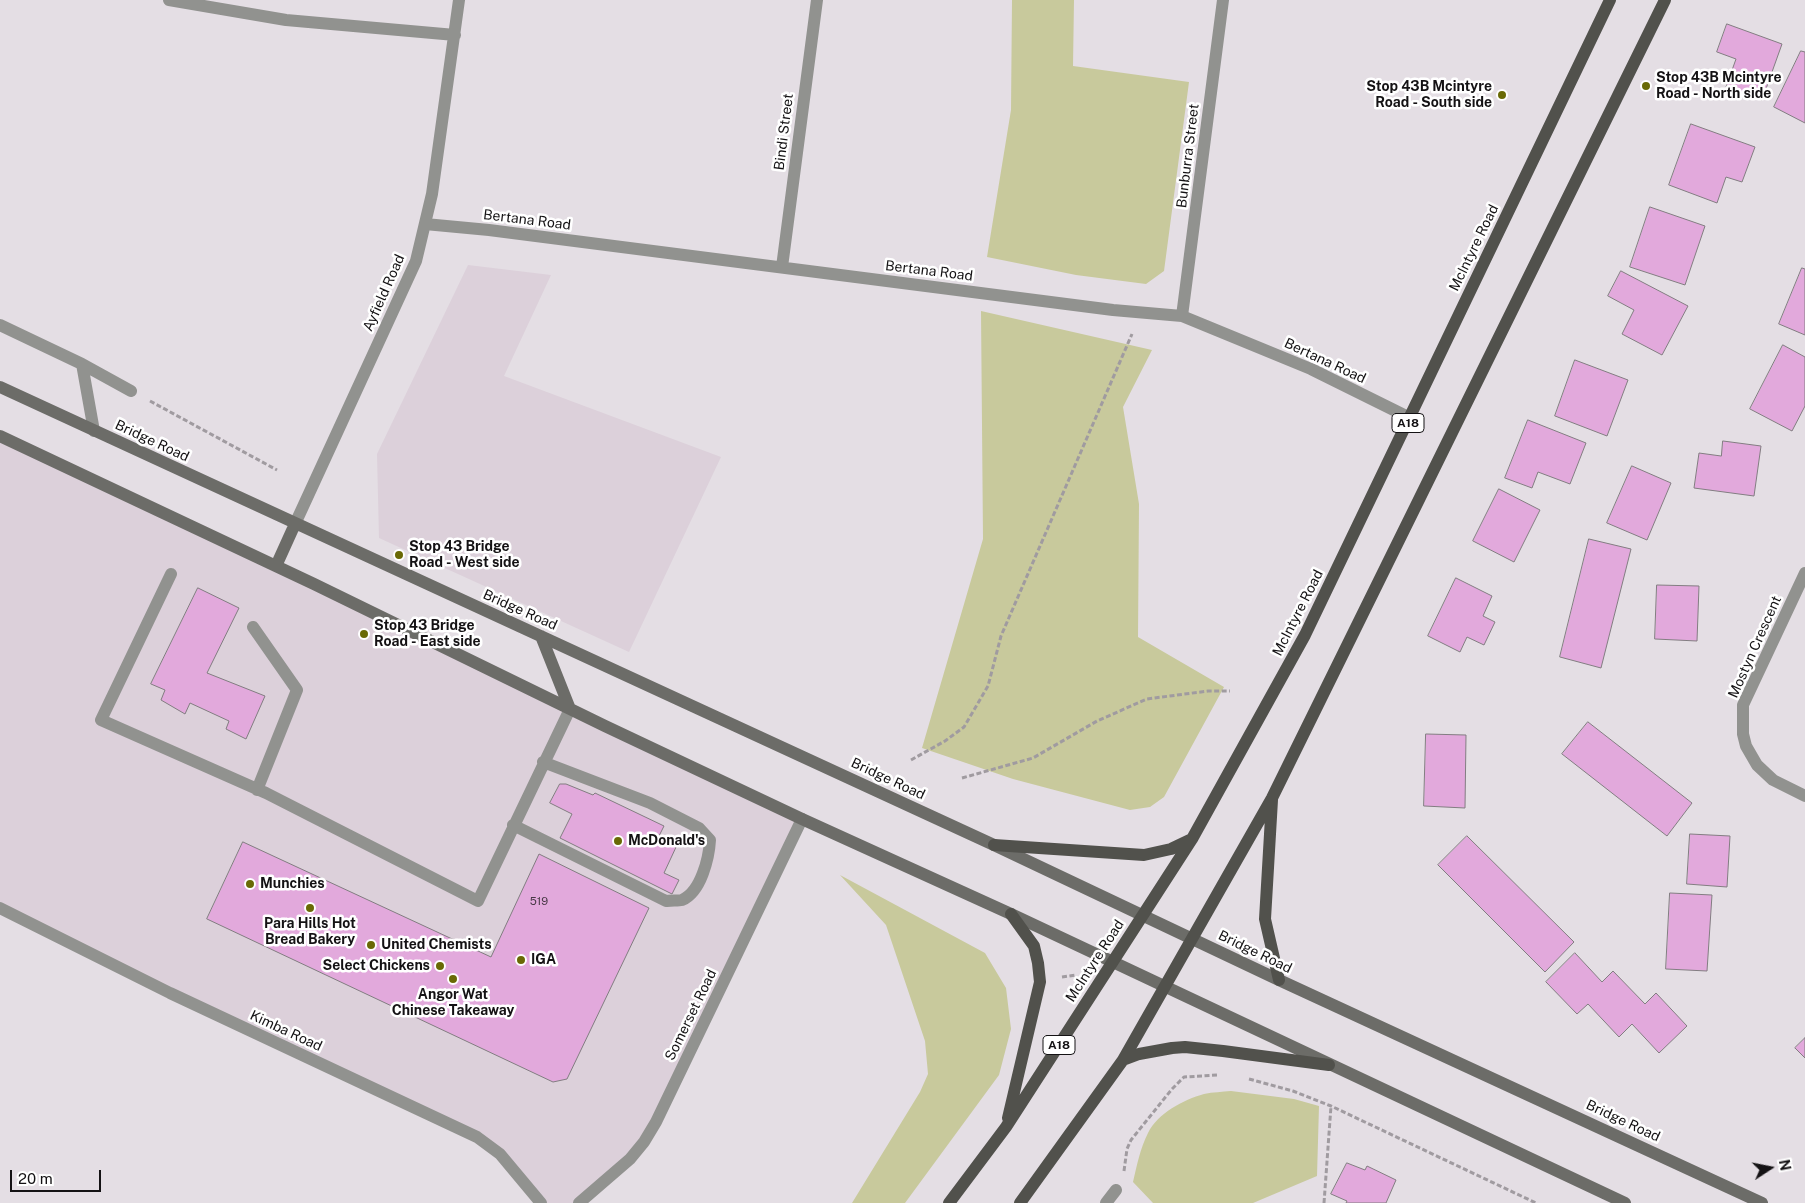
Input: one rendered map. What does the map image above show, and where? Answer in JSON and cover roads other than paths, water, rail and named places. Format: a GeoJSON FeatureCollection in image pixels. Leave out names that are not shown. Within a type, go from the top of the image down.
{"type":"FeatureCollection","features":[{"type":"Feature","properties":{"kind":"main road","name":"McIntyre Road"},"geometry":{"type":"LineString","coordinates":[[949,1203],[1006,1127],[1192,838],[1305,635],[1610,0]]}},
{"type":"Feature","properties":{"kind":"main road"},"geometry":{"type":"LineString","coordinates":[[1020,1203],[1122,1060],[1272,798],[1665,0]]}},
{"type":"Feature","properties":{"kind":"main road","name":"Bridge Road"},"geometry":{"type":"LineString","coordinates":[[0,386],[295,524],[1143,914],[1279,980],[1762,1203]]}},
{"type":"Feature","properties":{"kind":"main road"},"geometry":{"type":"LineString","coordinates":[[0,436],[276,566],[802,819],[1011,914],[1625,1203]]}},
{"type":"Feature","properties":{"kind":"main road"},"geometry":{"type":"LineString","coordinates":[[276,566],[295,524]]}},
{"type":"Feature","properties":{"kind":"main road"},"geometry":{"type":"LineString","coordinates":[[541,636],[570,709]]}},
{"type":"Feature","properties":{"kind":"main road"},"geometry":{"type":"LineString","coordinates":[[1272,798],[1266,919],[1279,980]]}},
{"type":"Feature","properties":{"kind":"main road"},"geometry":{"type":"LineString","coordinates":[[994,845],[1144,855],[1171,849],[1192,838]]}},
{"type":"Feature","properties":{"kind":"main road"},"geometry":{"type":"LineString","coordinates":[[1006,1127],[1040,982],[1034,946],[1011,914]]}},
{"type":"Feature","properties":{"kind":"main road"},"geometry":{"type":"LineString","coordinates":[[1122,1060],[1139,1054],[1185,1047],[1223,1050],[1329,1065]]}},
{"type":"Feature","properties":{"kind":"street"},"geometry":{"type":"LineString","coordinates":[[169,0],[286,20],[454,35]]}},
{"type":"Feature","properties":{"kind":"street","name":"Ayfield Road"},"geometry":{"type":"LineString","coordinates":[[295,524],[416,261],[432,194],[459,0]]}},
{"type":"Feature","properties":{"kind":"street","name":"Bindi Street"},"geometry":{"type":"LineString","coordinates":[[782,268],[816,0]]}},
{"type":"Feature","properties":{"kind":"street","name":"Bunburra Street"},"geometry":{"type":"LineString","coordinates":[[1182,316],[1223,0]]}},
{"type":"Feature","properties":{"kind":"street","name":"Bertana Road"},"geometry":{"type":"LineString","coordinates":[[425,224],[489,230],[1141,313],[1182,316],[1310,369],[1410,418]]}},
{"type":"Feature","properties":{"kind":"street"},"geometry":{"type":"LineString","coordinates":[[0,325],[82,364],[131,390]]}},
{"type":"Feature","properties":{"kind":"street"},"geometry":{"type":"LineString","coordinates":[[82,364],[94,431]]}},
{"type":"Feature","properties":{"kind":"street","name":"Mostyn Crescent"},"geometry":{"type":"LineString","coordinates":[[1805,573],[1743,705],[1743,734],[1746,746],[1756,765],[1773,780],[1805,796]]}},
{"type":"Feature","properties":{"kind":"street"},"geometry":{"type":"LineString","coordinates":[[171,574],[100,720],[257,790],[478,901],[570,709]]}},
{"type":"Feature","properties":{"kind":"street"},"geometry":{"type":"LineString","coordinates":[[253,627],[297,690],[257,790]]}},
{"type":"Feature","properties":{"kind":"street"},"geometry":{"type":"LineString","coordinates":[[513,825],[666,900],[682,900],[692,892],[702,876],[709,857],[710,840],[699,828],[650,803],[543,762]]}},
{"type":"Feature","properties":{"kind":"street","name":"Somerset Road"},"geometry":{"type":"LineString","coordinates":[[579,1203],[630,1159],[648,1136],[802,819]]}},
{"type":"Feature","properties":{"kind":"street","name":"Kimba Road"},"geometry":{"type":"LineString","coordinates":[[0,908],[170,993],[477,1137],[500,1154],[541,1203]]}},
{"type":"Feature","properties":{"kind":"street"},"geometry":{"type":"LineString","coordinates":[[1106,1203],[1116,1190]]}},
{"type":"Feature","properties":{"kind":"place","name":"Stop 43B Mcintyre Road - North side"},"geometry":{"type":"Point","coordinates":[1646,86]}},
{"type":"Feature","properties":{"kind":"place","name":"Stop 43B Mcintyre Road - South side"},"geometry":{"type":"Point","coordinates":[1502,95]}},
{"type":"Feature","properties":{"kind":"place","name":"Stop 43 Bridge Road - West side"},"geometry":{"type":"Point","coordinates":[399,555]}},
{"type":"Feature","properties":{"kind":"place","name":"Stop 43 Bridge Road - East side"},"geometry":{"type":"Point","coordinates":[364,634]}},
{"type":"Feature","properties":{"kind":"place","name":"McDonald's"},"geometry":{"type":"Point","coordinates":[618,841]}},
{"type":"Feature","properties":{"kind":"place","name":"Munchies"},"geometry":{"type":"Point","coordinates":[250,884]}},
{"type":"Feature","properties":{"kind":"place","name":"Para Hills Hot Bread Bakery"},"geometry":{"type":"Point","coordinates":[310,908]}},
{"type":"Feature","properties":{"kind":"place","name":"United Chemists"},"geometry":{"type":"Point","coordinates":[371,945]}},
{"type":"Feature","properties":{"kind":"place","name":"IGA"},"geometry":{"type":"Point","coordinates":[521,960]}},
{"type":"Feature","properties":{"kind":"place","name":"Select Chickens"},"geometry":{"type":"Point","coordinates":[440,966]}},
{"type":"Feature","properties":{"kind":"place","name":"Angor Wat Chinese Takeaway"},"geometry":{"type":"Point","coordinates":[453,979]}}]}
